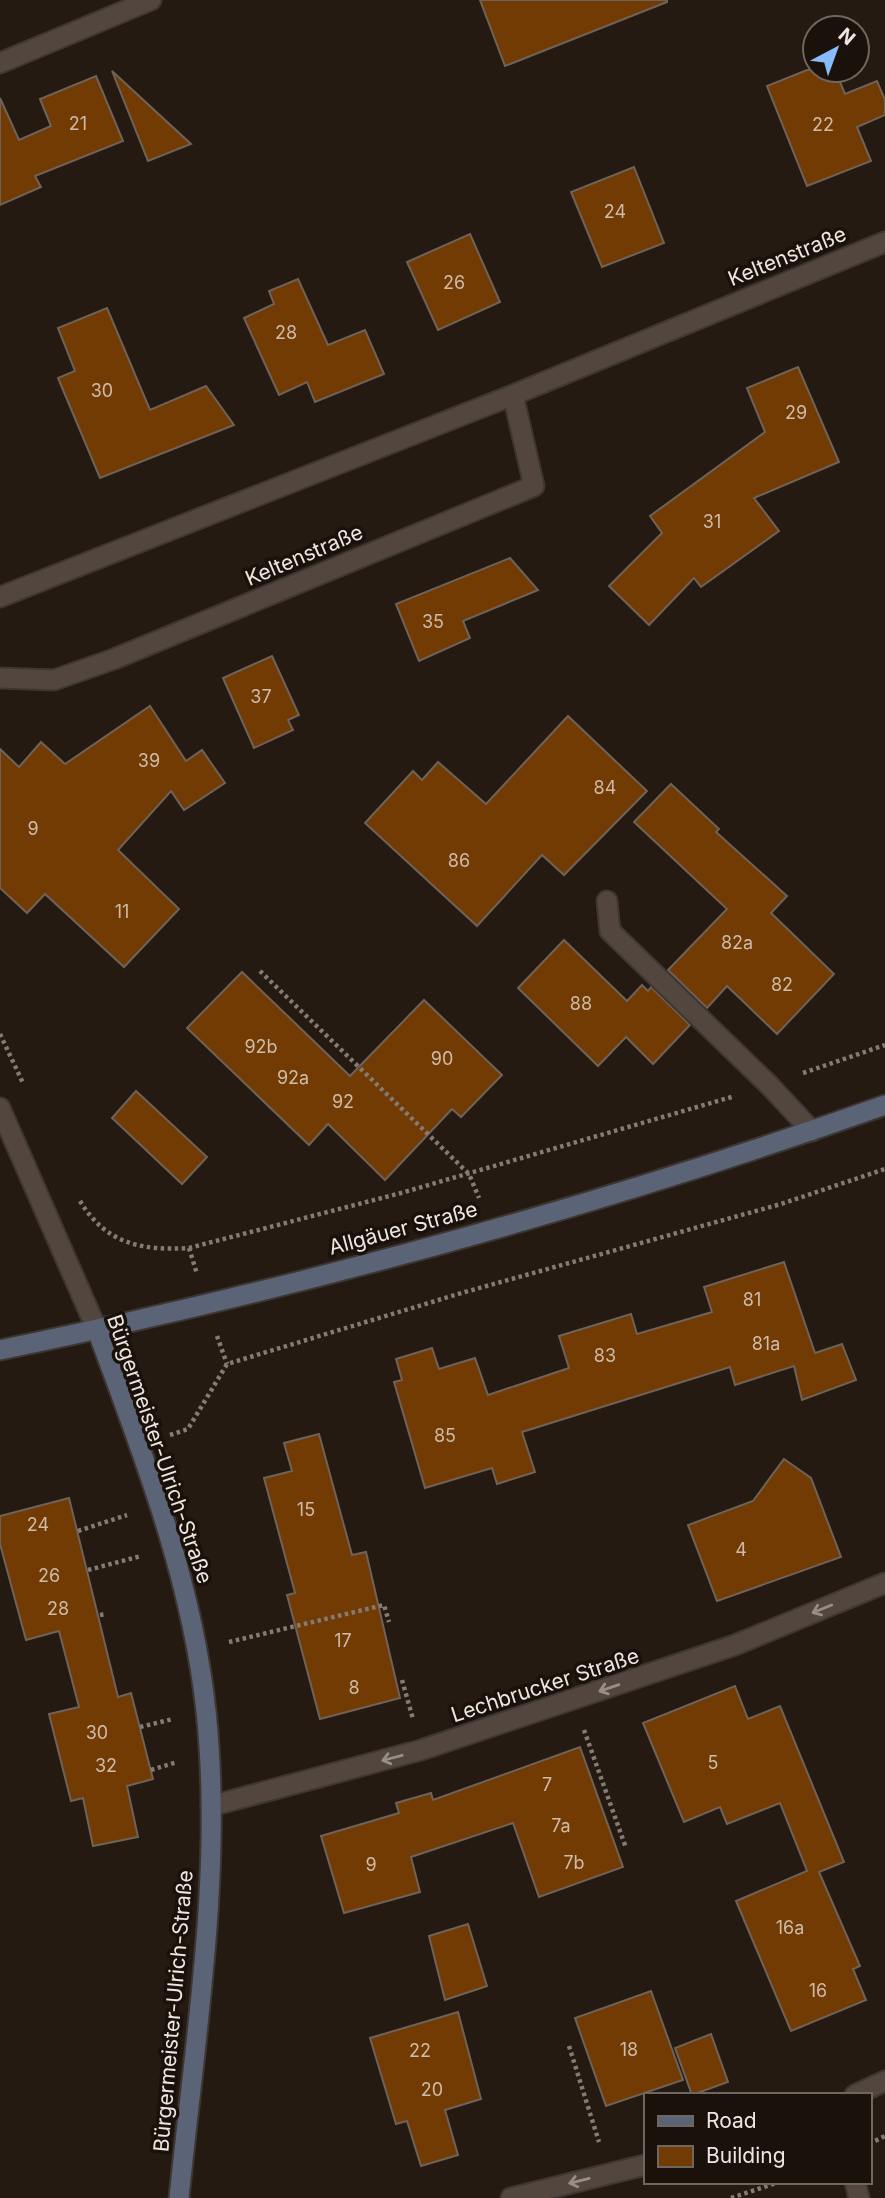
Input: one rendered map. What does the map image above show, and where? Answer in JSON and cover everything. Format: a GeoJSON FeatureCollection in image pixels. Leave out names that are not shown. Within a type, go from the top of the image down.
{"type":"FeatureCollection","features":[{"type":"Feature","properties":{"kind":"main road","name":"Allgäuer Straße"},"geometry":{"type":"LineString","coordinates":[[0,1350],[97,1330],[491,1228],[812,1131],[885,1105]]}},
{"type":"Feature","properties":{"kind":"main road","name":"Bürgermeister-Ulrich-Straße"},"geometry":{"type":"LineString","coordinates":[[97,1330],[140,1446],[173,1548],[197,1650],[206,1712],[211,1806],[204,1943],[179,2198]]}},
{"type":"Feature","properties":{"kind":"street"},"geometry":{"type":"LineString","coordinates":[[0,62],[152,0]]}},
{"type":"Feature","properties":{"kind":"street","name":"Keltenstraße"},"geometry":{"type":"LineString","coordinates":[[0,597],[513,395],[885,242]]}},
{"type":"Feature","properties":{"kind":"street","name":"Keltenstraße"},"geometry":{"type":"LineString","coordinates":[[0,678],[54,680],[114,659],[534,486],[513,395]]}},
{"type":"Feature","properties":{"kind":"street"},"geometry":{"type":"LineString","coordinates":[[607,901],[610,931],[769,1084],[812,1131]]}},
{"type":"Feature","properties":{"kind":"street","name":"Bürgermeister-Ulrich-Straße"},"geometry":{"type":"LineString","coordinates":[[0,1108],[97,1330]]}},
{"type":"Feature","properties":{"kind":"street","name":"Lechbrucker Straße"},"geometry":{"type":"LineString","coordinates":[[211,1806],[421,1750],[574,1700],[735,1645],[885,1583]]}},
{"type":"Feature","properties":{"kind":"street"},"geometry":{"type":"LineString","coordinates":[[859,2093],[885,2081]]}},
{"type":"Feature","properties":{"kind":"street"},"geometry":{"type":"LineString","coordinates":[[511,2198],[644,2165]]}},
{"type":"Feature","properties":{"kind":"path"},"geometry":{"type":"LineString","coordinates":[[260,971],[469,1174],[491,1228]]}},
{"type":"Feature","properties":{"kind":"path"},"geometry":{"type":"LineString","coordinates":[[0,1034],[29,1096]]}},
{"type":"Feature","properties":{"kind":"path"},"geometry":{"type":"LineString","coordinates":[[75,1192],[89,1215],[116,1239],[155,1251],[189,1248],[469,1174],[769,1084],[885,1045]]}},
{"type":"Feature","properties":{"kind":"path"},"geometry":{"type":"LineString","coordinates":[[140,1446],[188,1429],[226,1364],[465,1292],[781,1204],[885,1169]]}},
{"type":"Feature","properties":{"kind":"path"},"geometry":{"type":"LineString","coordinates":[[78,1531],[158,1505]]}},
{"type":"Feature","properties":{"kind":"path"},"geometry":{"type":"LineString","coordinates":[[88,1570],[173,1548]]}},
{"type":"Feature","properties":{"kind":"path"},"geometry":{"type":"LineString","coordinates":[[197,1650],[384,1605],[389,1622]]}},
{"type":"Feature","properties":{"kind":"path"},"geometry":{"type":"LineString","coordinates":[[574,1700],[626,1848]]}},
{"type":"Feature","properties":{"kind":"path"},"geometry":{"type":"LineString","coordinates":[[569,2046],[609,2174]]}},
{"type":"Feature","properties":{"kind":"path"},"geometry":{"type":"LineString","coordinates":[[731,2198],[773,2184]]}},
{"type":"Feature","properties":{"kind":"building"},"geometry":{"type":"Polygon","coordinates":[[[480,0],[667,0],[667,2],[505,66],[480,0]]]}},
{"type":"Feature","properties":{"kind":"building"},"geometry":{"type":"Polygon","coordinates":[[[112,71],[191,144],[148,161],[112,71]]]}},
{"type":"Feature","properties":{"kind":"building"},"geometry":{"type":"Polygon","coordinates":[[[801,72],[801,84],[841,84],[845,94],[877,81],[885,100],[885,115],[857,127],[871,161],[807,186],[767,86],[801,72]]]}},
{"type":"Feature","properties":{"kind":"building"},"geometry":{"type":"Polygon","coordinates":[[[96,76],[123,141],[35,176],[41,187],[0,205],[0,98],[19,140],[51,126],[40,99],[96,76]]]}},
{"type":"Feature","properties":{"kind":"building"},"geometry":{"type":"Polygon","coordinates":[[[634,167],[664,243],[602,267],[571,192],[634,167]]]}},
{"type":"Feature","properties":{"kind":"building"},"geometry":{"type":"Polygon","coordinates":[[[470,234],[500,302],[438,330],[407,262],[470,234]]]}},
{"type":"Feature","properties":{"kind":"building"},"geometry":{"type":"Polygon","coordinates":[[[298,279],[328,345],[365,330],[384,374],[315,402],[307,382],[279,395],[244,318],[274,304],[269,291],[298,279]]]}},
{"type":"Feature","properties":{"kind":"building"},"geometry":{"type":"Polygon","coordinates":[[[107,308],[150,410],[206,386],[234,425],[100,478],[58,378],[75,371],[58,328],[107,308]]]}},
{"type":"Feature","properties":{"kind":"building"},"geometry":{"type":"Polygon","coordinates":[[[798,367],[839,462],[754,498],[779,531],[701,587],[694,578],[649,625],[609,586],[662,533],[650,516],[765,432],[747,388],[798,367]]]}},
{"type":"Feature","properties":{"kind":"building"},"geometry":{"type":"Polygon","coordinates":[[[510,558],[538,590],[463,621],[470,638],[419,661],[396,604],[510,558]]]}},
{"type":"Feature","properties":{"kind":"building"},"geometry":{"type":"Polygon","coordinates":[[[272,656],[299,715],[288,720],[293,730],[254,748],[223,678],[272,656]]]}},
{"type":"Feature","properties":{"kind":"building"},"geometry":{"type":"Polygon","coordinates":[[[150,706],[186,761],[202,750],[225,783],[184,810],[171,791],[118,850],[179,909],[124,967],[45,894],[27,913],[0,888],[0,749],[19,767],[41,742],[65,764],[150,706]]]}},
{"type":"Feature","properties":{"kind":"building"},"geometry":{"type":"Polygon","coordinates":[[[568,716],[647,791],[564,875],[542,855],[477,926],[365,823],[413,771],[422,780],[438,762],[486,804],[568,716]]]}},
{"type":"Feature","properties":{"kind":"building"},"geometry":{"type":"Polygon","coordinates":[[[671,784],[719,829],[716,832],[787,896],[771,913],[834,974],[777,1034],[727,986],[707,1008],[668,970],[727,909],[634,822],[671,784]]]}},
{"type":"Feature","properties":{"kind":"building"},"geometry":{"type":"Polygon","coordinates":[[[564,940],[627,1001],[642,985],[648,991],[651,987],[690,1025],[653,1064],[626,1037],[598,1066],[518,988],[564,940]]]}},
{"type":"Feature","properties":{"kind":"building"},"geometry":{"type":"Polygon","coordinates":[[[242,972],[350,1076],[424,1000],[502,1075],[461,1117],[452,1109],[385,1180],[328,1124],[309,1145],[187,1028],[242,972]]]}},
{"type":"Feature","properties":{"kind":"building"},"geometry":{"type":"Polygon","coordinates":[[[136,1091],[207,1157],[182,1184],[112,1118],[136,1091]]]}},
{"type":"Feature","properties":{"kind":"building"},"geometry":{"type":"Polygon","coordinates":[[[784,1262],[815,1353],[842,1344],[856,1380],[802,1400],[794,1366],[735,1385],[730,1367],[522,1432],[535,1472],[497,1484],[492,1468],[425,1488],[394,1382],[402,1380],[396,1359],[432,1348],[439,1369],[475,1358],[488,1395],[569,1368],[559,1336],[631,1314],[637,1334],[712,1312],[704,1287],[784,1262]]]}},
{"type":"Feature","properties":{"kind":"building"},"geometry":{"type":"Polygon","coordinates":[[[319,1434],[352,1555],[366,1552],[400,1698],[320,1719],[287,1595],[295,1593],[264,1478],[292,1471],[284,1443],[319,1434]]]}},
{"type":"Feature","properties":{"kind":"building"},"geometry":{"type":"Polygon","coordinates":[[[784,1459],[811,1478],[841,1557],[717,1601],[688,1525],[753,1501],[784,1459]]]}},
{"type":"Feature","properties":{"kind":"building"},"geometry":{"type":"Polygon","coordinates":[[[69,1498],[118,1697],[131,1693],[153,1779],[127,1786],[138,1837],[93,1846],[83,1798],[71,1801],[49,1714],[79,1707],[59,1631],[26,1640],[0,1544],[0,1516],[69,1498]]]}},
{"type":"Feature","properties":{"kind":"building"},"geometry":{"type":"Polygon","coordinates":[[[735,1686],[748,1719],[780,1706],[844,1862],[819,1872],[860,1966],[853,1969],[866,2000],[791,2031],[736,1901],[807,1871],[780,1803],[727,1824],[720,1807],[684,1822],[643,1723],[735,1686]]]}},
{"type":"Feature","properties":{"kind":"building"},"geometry":{"type":"Polygon","coordinates":[[[580,1747],[623,1867],[539,1897],[513,1823],[411,1857],[420,1892],[344,1913],[321,1836],[399,1813],[396,1803],[431,1793],[433,1800],[580,1747]]]}},
{"type":"Feature","properties":{"kind":"building"},"geometry":{"type":"Polygon","coordinates":[[[468,1924],[487,1986],[445,2000],[429,1936],[468,1924]]]}},
{"type":"Feature","properties":{"kind":"building"},"geometry":{"type":"Polygon","coordinates":[[[651,1991],[683,2080],[606,2106],[575,2018],[651,1991]]]}},
{"type":"Feature","properties":{"kind":"building"},"geometry":{"type":"Polygon","coordinates":[[[458,2012],[481,2099],[445,2110],[458,2155],[421,2166],[407,2121],[396,2124],[370,2038],[458,2012]]]}},
{"type":"Feature","properties":{"kind":"building"},"geometry":{"type":"Polygon","coordinates":[[[711,2034],[728,2082],[691,2093],[675,2048],[711,2034]]]}}]}
